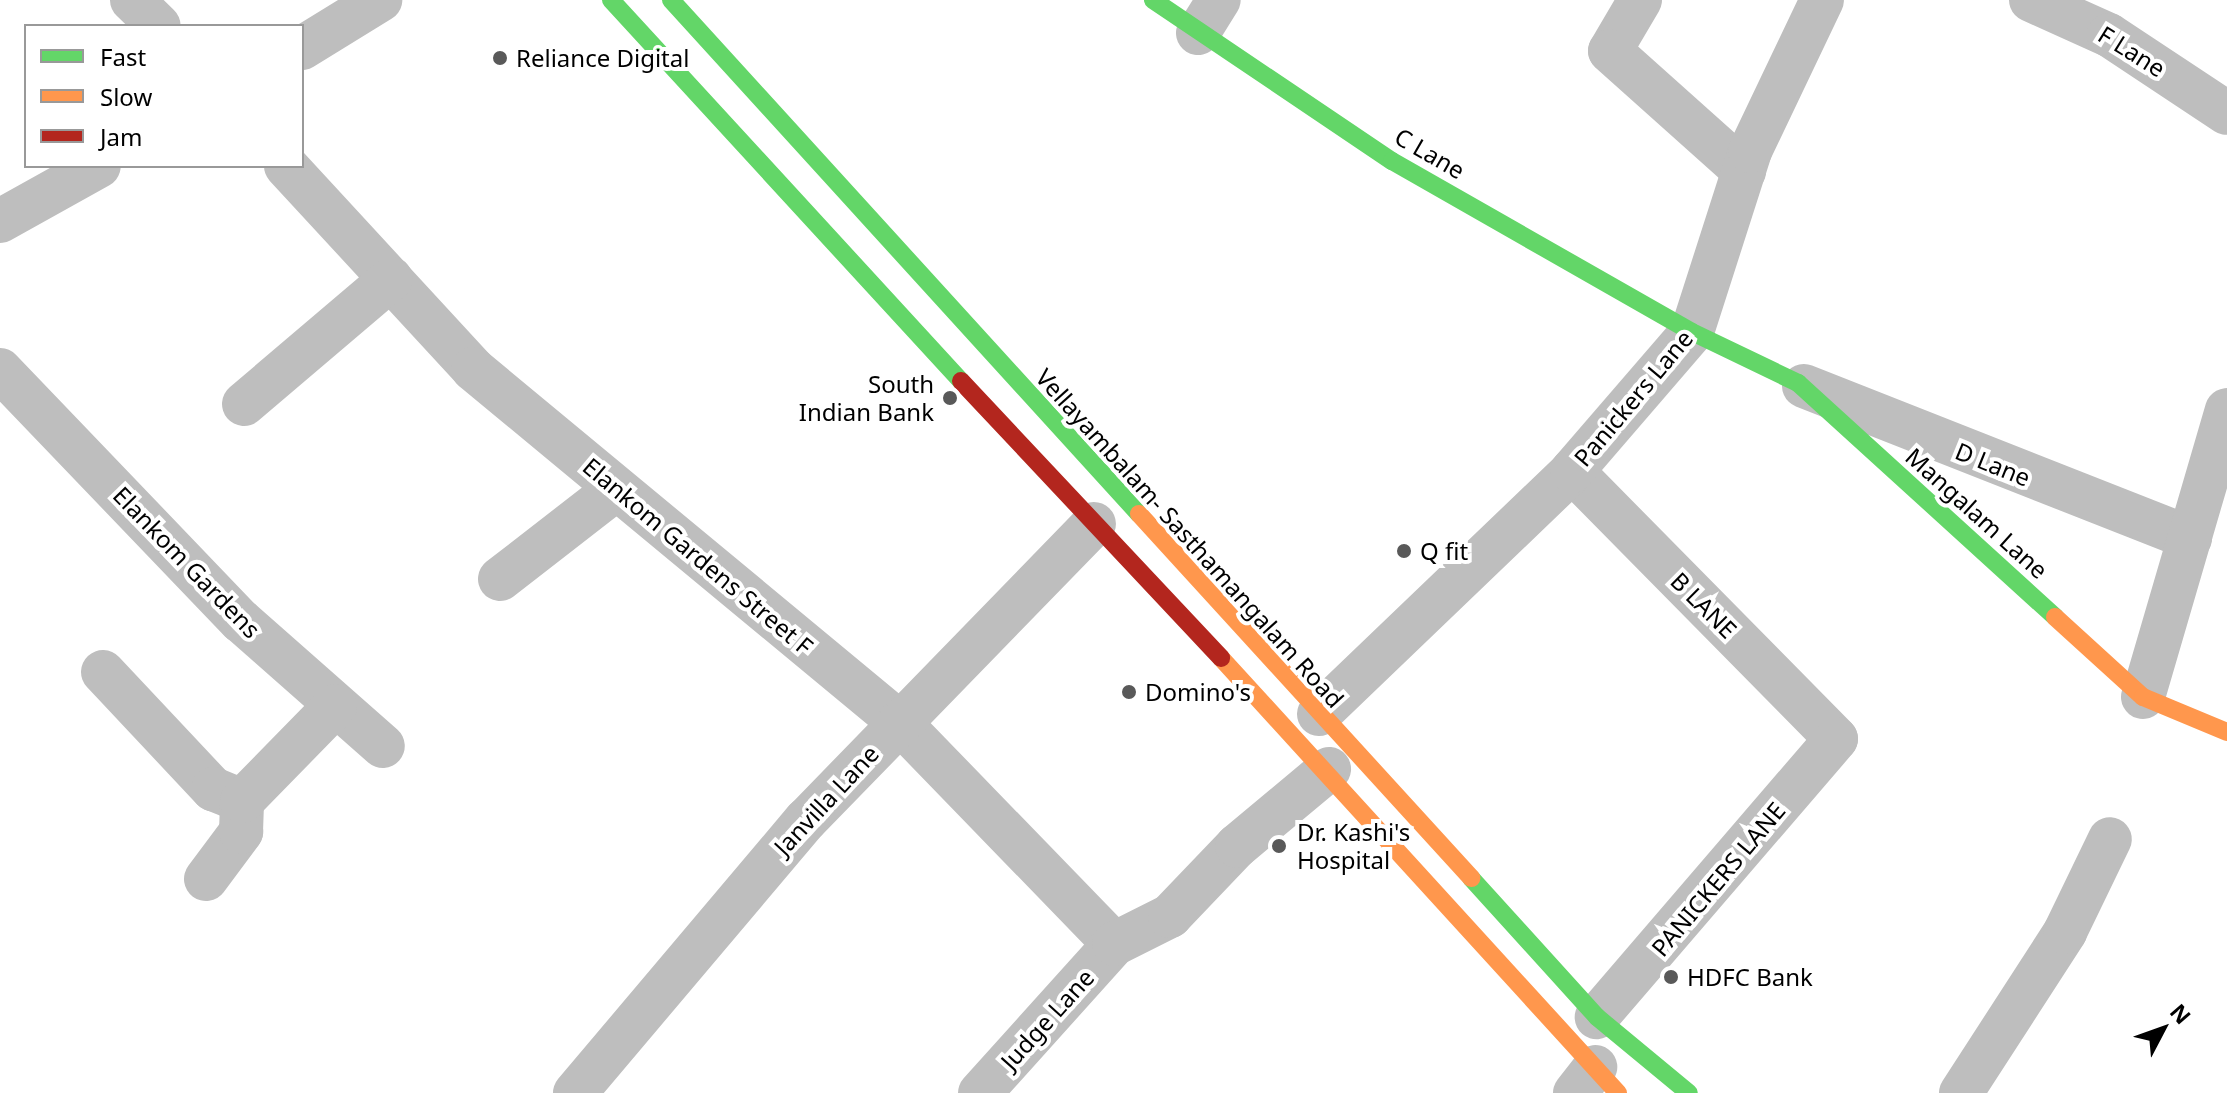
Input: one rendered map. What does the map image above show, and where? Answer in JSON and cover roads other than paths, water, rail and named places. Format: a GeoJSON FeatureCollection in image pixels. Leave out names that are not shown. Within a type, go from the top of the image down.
{"type":"FeatureCollection","features":[{"type":"Feature","properties":{"kind":"main road","name":"Vellayambalam- Sasthamangalam Road"},"geometry":{"type":"LineString","coordinates":[[611,0],[668,23],[1319,714],[1597,1017],[1689,1093]]}},
{"type":"Feature","properties":{"kind":"main road","name":"C Lane"},"geometry":{"type":"LineString","coordinates":[[1153,0],[1208,16],[1392,161],[1692,332]]}},
{"type":"Feature","properties":{"kind":"main road","name":"Vellayambalam- Sasthamangalam Road"},"geometry":{"type":"LineString","coordinates":[[668,23],[1094,524],[1329,769],[1596,1084]]}},
{"type":"Feature","properties":{"kind":"main road","name":"Mangalam Lane"},"geometry":{"type":"LineString","coordinates":[[1692,332],[1798,383],[2143,697],[2227,732]]}},
{"type":"Feature","properties":{"kind":"street"},"geometry":{"type":"LineString","coordinates":[[132,0],[157,24]]}},
{"type":"Feature","properties":{"kind":"street"},"geometry":{"type":"LineString","coordinates":[[304,47],[380,0]]}},
{"type":"Feature","properties":{"kind":"street"},"geometry":{"type":"LineString","coordinates":[[1640,0],[1610,51],[1744,171]]}},
{"type":"Feature","properties":{"kind":"street","name":"Panickers Lane"},"geometry":{"type":"LineString","coordinates":[[1319,714],[1572,471],[1692,332],[1744,171],[1822,0]]}},
{"type":"Feature","properties":{"kind":"street","name":"F Lane"},"geometry":{"type":"LineString","coordinates":[[2031,0],[2109,35],[2227,113]]}},
{"type":"Feature","properties":{"kind":"street"},"geometry":{"type":"LineString","coordinates":[[0,221],[95,168]]}},
{"type":"Feature","properties":{"kind":"street","name":"Elankom Gardens Street F"},"geometry":{"type":"LineString","coordinates":[[288,168],[473,369],[899,722],[1114,944]]}},
{"type":"Feature","properties":{"kind":"street"},"geometry":{"type":"LineString","coordinates":[[244,404],[391,279]]}},
{"type":"Feature","properties":{"kind":"street","name":"Elankom Gardens"},"geometry":{"type":"LineString","coordinates":[[0,370],[241,621],[383,746]]}},
{"type":"Feature","properties":{"kind":"street","name":"D Lane"},"geometry":{"type":"LineString","coordinates":[[1798,383],[2190,538]]}},
{"type":"Feature","properties":{"kind":"street"},"geometry":{"type":"LineString","coordinates":[[2143,697],[2190,538],[2215,497],[2227,410]]}},
{"type":"Feature","properties":{"kind":"street","name":"B LANE"},"geometry":{"type":"LineString","coordinates":[[1572,471],[1836,739]]}},
{"type":"Feature","properties":{"kind":"street"},"geometry":{"type":"LineString","coordinates":[[500,579],[616,489]]}},
{"type":"Feature","properties":{"kind":"street","name":"Janvilla Lane"},"geometry":{"type":"LineString","coordinates":[[575,1093],[720,917],[899,722],[1094,524]]}},
{"type":"Feature","properties":{"kind":"street"},"geometry":{"type":"LineString","coordinates":[[103,672],[213,789],[242,801]]}},
{"type":"Feature","properties":{"kind":"street"},"geometry":{"type":"LineString","coordinates":[[206,879],[241,832],[242,801],[335,706]]}},
{"type":"Feature","properties":{"kind":"street","name":"PANICKERS LANE"},"geometry":{"type":"LineString","coordinates":[[1597,1017],[1836,739]]}},
{"type":"Feature","properties":{"kind":"street"},"geometry":{"type":"LineString","coordinates":[[1114,944],[1170,916],[1237,846],[1329,769]]}},
{"type":"Feature","properties":{"kind":"street"},"geometry":{"type":"LineString","coordinates":[[1961,1093],[2065,932],[2110,839]]}},
{"type":"Feature","properties":{"kind":"street","name":"Judge Lane"},"geometry":{"type":"LineString","coordinates":[[980,1093],[1114,944]]}},
{"type":"Feature","properties":{"kind":"place","name":"Reliance Digital"},"geometry":{"type":"Point","coordinates":[500,58]}},
{"type":"Feature","properties":{"kind":"place","name":"South Indian Bank"},"geometry":{"type":"Point","coordinates":[950,398]}},
{"type":"Feature","properties":{"kind":"place","name":"Q fit"},"geometry":{"type":"Point","coordinates":[1404,551]}},
{"type":"Feature","properties":{"kind":"place","name":"Domino's"},"geometry":{"type":"Point","coordinates":[1129,692]}},
{"type":"Feature","properties":{"kind":"place","name":"Dr. Kashi's Hospital"},"geometry":{"type":"Point","coordinates":[1279,846]}},
{"type":"Feature","properties":{"kind":"place","name":"HDFC Bank"},"geometry":{"type":"Point","coordinates":[1671,977]}}]}
